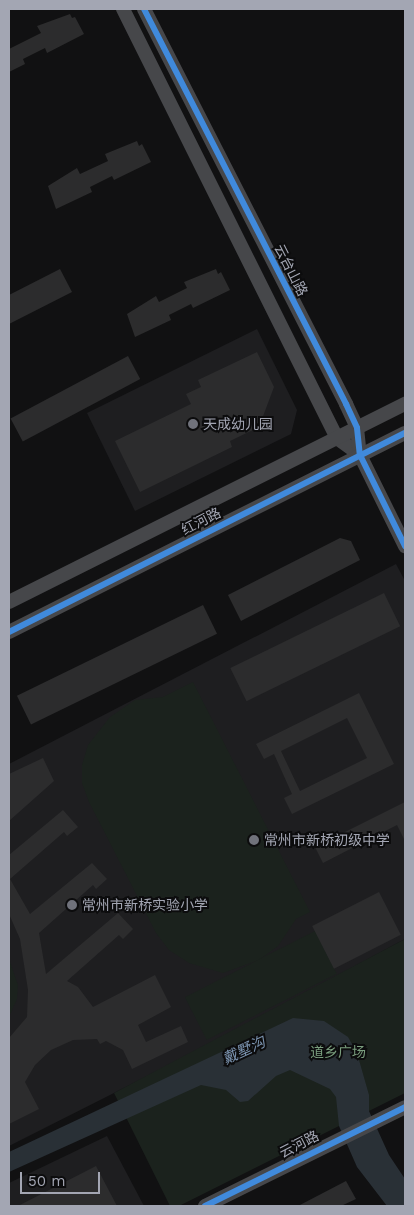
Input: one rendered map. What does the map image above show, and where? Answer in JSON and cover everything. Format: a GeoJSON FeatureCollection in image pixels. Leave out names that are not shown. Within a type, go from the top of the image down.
{"type":"FeatureCollection","features":[{"type":"Feature","properties":{"kind":"street","name":"云台山路"},"geometry":{"type":"LineString","coordinates":[[123,9],[337,438],[360,455]]}},
{"type":"Feature","properties":{"kind":"street","name":"云台山路"},"geometry":{"type":"LineString","coordinates":[[144,9],[357,428],[360,455],[405,546]]}},
{"type":"Feature","properties":{"kind":"street","name":"红河路"},"geometry":{"type":"LineString","coordinates":[[9,602],[405,404]]}},
{"type":"Feature","properties":{"kind":"street","name":"红河路"},"geometry":{"type":"LineString","coordinates":[[9,632],[405,433]]}},
{"type":"Feature","properties":{"kind":"street","name":"云河路"},"geometry":{"type":"LineString","coordinates":[[205,1206],[334,1140],[405,1107]]}},
{"type":"Feature","properties":{"kind":"shaded area","name":"天成幼儿园"},"geometry":{"type":"Polygon","coordinates":[[[257,329],[297,410],[291,434],[135,511],[87,413],[257,329]]]}},
{"type":"Feature","properties":{"kind":"shaded area","name":"常州市新桥初级中学"},"geometry":{"type":"Polygon","coordinates":[[[396,564],[405,581],[405,939],[207,1046],[9,1146],[9,764],[396,564]]]}},
{"type":"Feature","properties":{"kind":"shaded area"},"geometry":{"type":"Polygon","coordinates":[[[107,1136],[144,1206],[9,1206],[9,1183],[107,1136]]]}},
{"type":"Feature","properties":{"kind":"green space"},"geometry":{"type":"Polygon","coordinates":[[[193,682],[310,912],[296,919],[278,946],[259,960],[223,973],[189,963],[169,950],[156,933],[89,802],[82,783],[82,765],[88,745],[110,717],[135,700],[163,697],[193,682]]]}},
{"type":"Feature","properties":{"kind":"green space"},"geometry":{"type":"Polygon","coordinates":[[[315,931],[337,974],[207,1040],[185,997],[315,931]]]}},
{"type":"Feature","properties":{"kind":"green space","name":"道乡广场"},"geometry":{"type":"Polygon","coordinates":[[[405,939],[405,1093],[179,1206],[170,1206],[114,1093],[405,939]]]}},
{"type":"Feature","properties":{"kind":"green space"},"geometry":{"type":"Polygon","coordinates":[[[9,959],[18,985],[17,999],[9,1017],[9,959]]]}},
{"type":"Feature","properties":{"kind":"water","name":"戴墅沟"},"geometry":{"type":"Polygon","coordinates":[[[293,1018],[324,1021],[348,1037],[357,1053],[369,1095],[369,1111],[389,1155],[405,1179],[405,1206],[387,1206],[357,1167],[339,1126],[336,1097],[330,1089],[290,1070],[276,1076],[248,1101],[240,1102],[226,1090],[201,1085],[9,1172],[9,1152],[293,1018]]]}},
{"type":"Feature","properties":{"kind":"building"},"geometry":{"type":"Polygon","coordinates":[[[70,14],[72,18],[75,17],[84,34],[47,53],[45,48],[23,59],[25,64],[9,72],[9,49],[41,33],[37,26],[70,14]]]}},
{"type":"Feature","properties":{"kind":"building"},"geometry":{"type":"Polygon","coordinates":[[[137,141],[139,146],[142,144],[151,162],[114,180],[112,176],[90,187],[92,192],[56,209],[48,186],[77,168],[80,174],[108,161],[105,154],[137,141]]]}},
{"type":"Feature","properties":{"kind":"building"},"geometry":{"type":"Polygon","coordinates":[[[60,269],[72,292],[9,324],[9,295],[60,269]]]}},
{"type":"Feature","properties":{"kind":"building"},"geometry":{"type":"Polygon","coordinates":[[[216,269],[218,274],[221,272],[230,290],[193,308],[191,304],[169,315],[171,320],[135,337],[127,314],[156,296],[159,302],[187,288],[184,282],[216,269]]]}},
{"type":"Feature","properties":{"kind":"building"},"geometry":{"type":"Polygon","coordinates":[[[257,352],[274,387],[259,427],[230,441],[232,447],[140,492],[115,441],[191,404],[186,394],[201,387],[198,380],[257,352]]]}},
{"type":"Feature","properties":{"kind":"building"},"geometry":{"type":"Polygon","coordinates":[[[128,356],[140,379],[23,441],[11,418],[128,356]]]}},
{"type":"Feature","properties":{"kind":"building"},"geometry":{"type":"Polygon","coordinates":[[[340,538],[351,541],[360,560],[241,621],[228,595],[340,538]]]}},
{"type":"Feature","properties":{"kind":"building"},"geometry":{"type":"Polygon","coordinates":[[[384,593],[400,626],[247,701],[230,668],[384,593]]]}},
{"type":"Feature","properties":{"kind":"building"},"geometry":{"type":"Polygon","coordinates":[[[203,605],[217,634],[31,725],[17,696],[203,605]]]}},
{"type":"Feature","properties":{"kind":"building"},"geometry":{"type":"Polygon","coordinates":[[[359,693],[394,764],[292,814],[284,798],[292,794],[274,754],[264,759],[256,744],[359,693]],[[347,718],[281,751],[300,791],[367,758],[347,718]]]}},
{"type":"Feature","properties":{"kind":"building"},"geometry":{"type":"Polygon","coordinates":[[[43,758],[54,781],[9,821],[9,774],[43,758]]]}},
{"type":"Feature","properties":{"kind":"building"},"geometry":{"type":"Polygon","coordinates":[[[405,802],[405,841],[397,825],[323,863],[315,847],[405,802]]]}},
{"type":"Feature","properties":{"kind":"building"},"geometry":{"type":"Polygon","coordinates":[[[63,810],[78,827],[67,836],[64,832],[10,879],[30,914],[92,863],[107,879],[96,889],[93,885],[39,933],[46,974],[118,913],[133,929],[123,939],[119,935],[67,981],[78,987],[93,1007],[155,975],[171,1007],[138,1025],[146,1042],[181,1026],[188,1042],[132,1069],[123,1050],[106,1041],[100,1044],[97,1039],[73,1040],[51,1050],[35,1065],[25,1082],[39,1109],[9,1124],[9,1038],[27,1017],[28,990],[20,939],[9,914],[9,855],[63,810]]]}},
{"type":"Feature","properties":{"kind":"building"},"geometry":{"type":"Polygon","coordinates":[[[379,892],[401,935],[334,969],[312,926],[379,892]]]}},
{"type":"Feature","properties":{"kind":"building"},"geometry":{"type":"Polygon","coordinates":[[[96,1166],[117,1206],[18,1206],[96,1166]]]}},
{"type":"Feature","properties":{"kind":"building"},"geometry":{"type":"Polygon","coordinates":[[[346,1181],[356,1199],[341,1206],[298,1206],[346,1181]]]}},
{"type":"Feature","properties":{"kind":"cycle path"},"geometry":{"type":"LineString","coordinates":[[144,9],[346,404],[357,428],[360,455],[405,546]]}},
{"type":"Feature","properties":{"kind":"cycle path"},"geometry":{"type":"LineString","coordinates":[[9,632],[405,433]]}},
{"type":"Feature","properties":{"kind":"cycle path"},"geometry":{"type":"LineString","coordinates":[[205,1206],[405,1107]]}},
{"type":"Feature","properties":{"kind":"place","name":"天成幼儿园"},"geometry":{"type":"Point","coordinates":[193,424]}},
{"type":"Feature","properties":{"kind":"place","name":"常州市新桥初级中学"},"geometry":{"type":"Point","coordinates":[254,840]}},
{"type":"Feature","properties":{"kind":"place","name":"常州市新桥实验小学"},"geometry":{"type":"Point","coordinates":[72,905]}}]}
